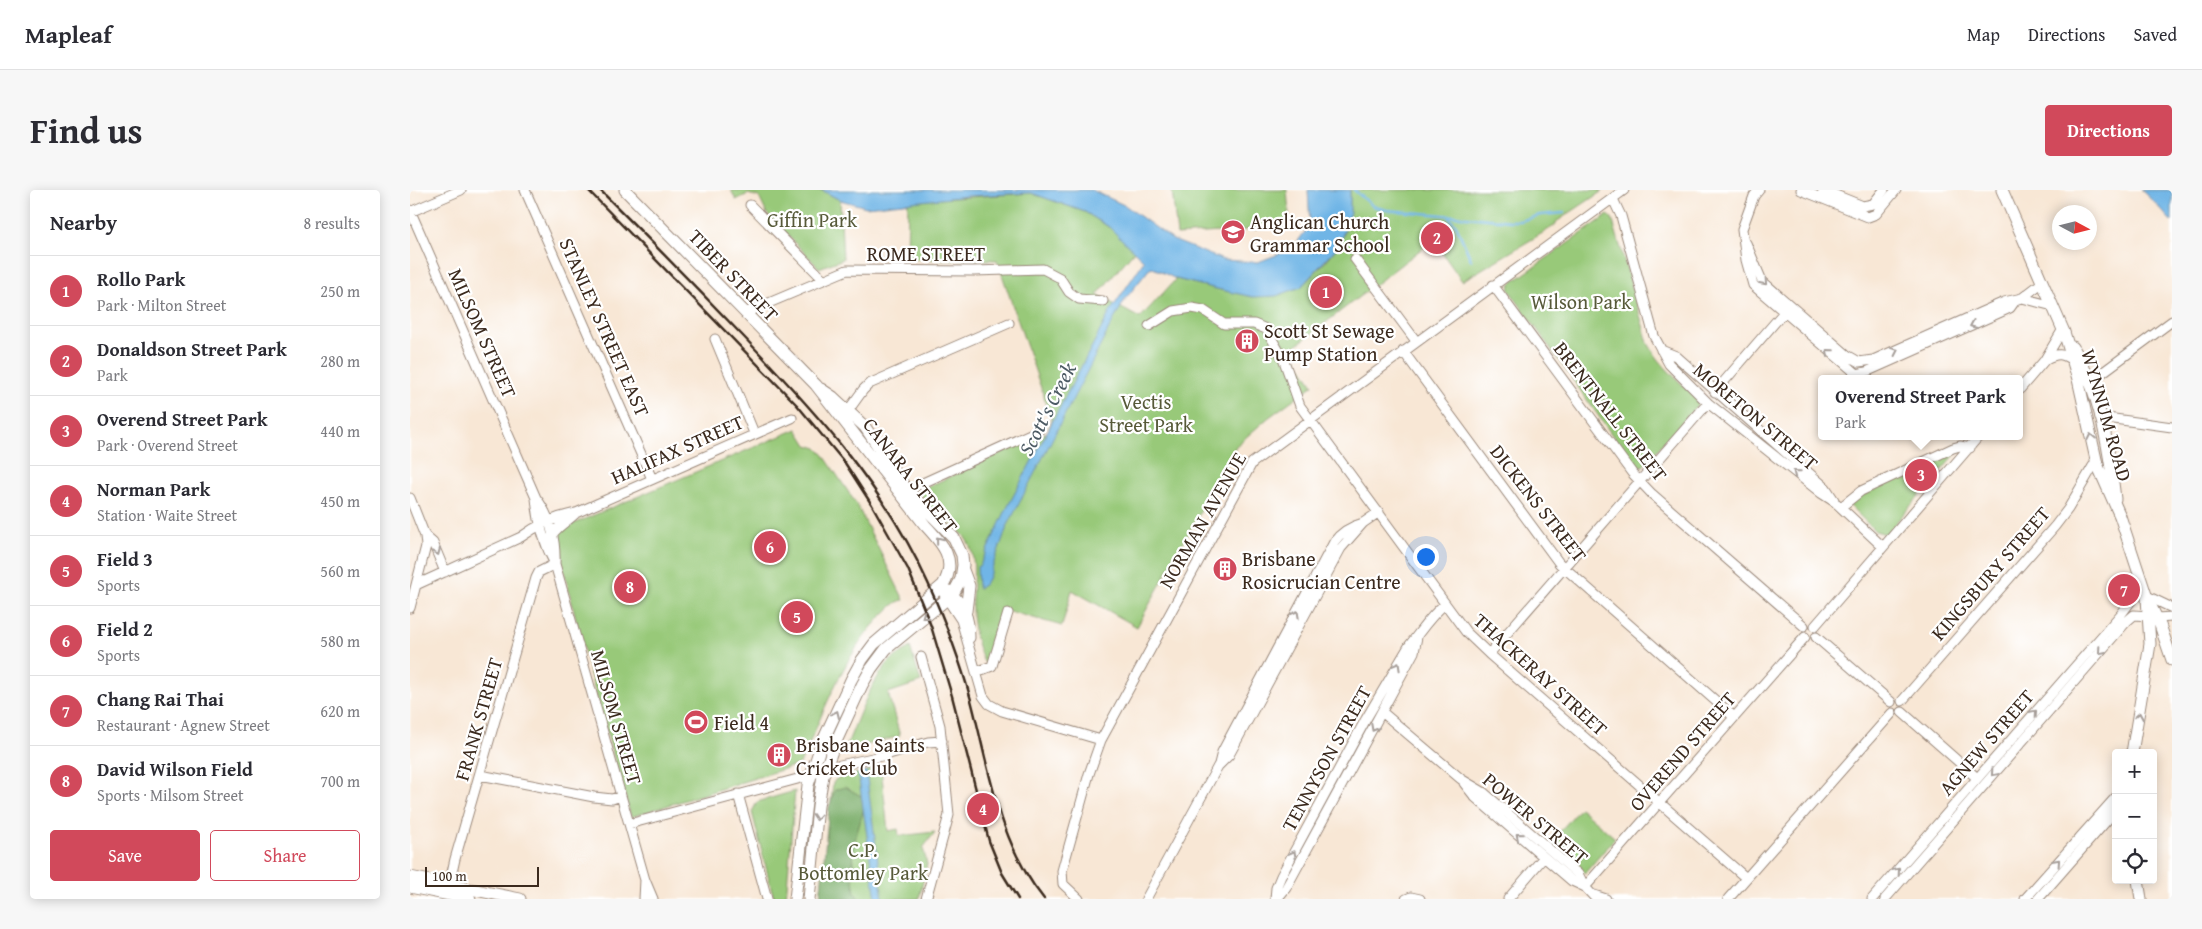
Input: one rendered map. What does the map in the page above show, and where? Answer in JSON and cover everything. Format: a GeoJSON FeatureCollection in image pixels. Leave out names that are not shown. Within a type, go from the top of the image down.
{"type":"FeatureCollection","features":[{"type":"Feature","properties":{"kind":"main road","name":"TIBER STREET"},"geometry":{"type":"LineString","coordinates":[[625,190],[816,385],[833,397],[845,415]]}},
{"type":"Feature","properties":{"kind":"main road","name":"WYNNUM ROAD"},"geometry":{"type":"LineString","coordinates":[[2002,190],[2064,331],[2091,380],[2100,417],[2116,508]]}},
{"type":"Feature","properties":{"kind":"main road","name":"WYNNUM ROAD"},"geometry":{"type":"LineString","coordinates":[[2064,331],[2083,401],[2097,464],[2116,508],[2153,617],[2172,661]]}},
{"type":"Feature","properties":{"kind":"main road"},"geometry":{"type":"LineString","coordinates":[[2083,401],[2085,389],[2091,380]]}},
{"type":"Feature","properties":{"kind":"main road","name":"CANARA STREET"},"geometry":{"type":"LineString","coordinates":[[845,415],[904,492],[947,553],[950,568],[942,586]]}},
{"type":"Feature","properties":{"kind":"main road"},"geometry":{"type":"LineString","coordinates":[[2097,464],[2103,461],[2105,444]]}},
{"type":"Feature","properties":{"kind":"main road","name":"CANARA STREET"},"geometry":{"type":"LineString","coordinates":[[904,492],[954,538],[962,554],[963,570],[969,586],[966,612]]}},
{"type":"Feature","properties":{"kind":"main road"},"geometry":{"type":"LineString","coordinates":[[809,899],[819,799],[825,769],[862,684],[875,662],[892,643],[951,596],[959,584],[963,570]]}},
{"type":"Feature","properties":{"kind":"main road"},"geometry":{"type":"LineString","coordinates":[[796,899],[805,802],[810,775],[821,745],[862,660],[880,638],[942,586]]}},
{"type":"Feature","properties":{"kind":"main road"},"geometry":{"type":"LineString","coordinates":[[2133,749],[2147,666],[2153,617]]}},
{"type":"Feature","properties":{"kind":"main road"},"geometry":{"type":"LineString","coordinates":[[2147,666],[2159,656],[2172,661]]}},
{"type":"Feature","properties":{"kind":"main road"},"geometry":{"type":"LineString","coordinates":[[410,877],[434,891]]}},
{"type":"Feature","properties":{"kind":"main road"},"geometry":{"type":"LineString","coordinates":[[2139,884],[2141,899]]}},
{"type":"Feature","properties":{"kind":"main road"},"geometry":{"type":"LineString","coordinates":[[410,887],[520,899]]}},
{"type":"Feature","properties":{"kind":"main road"},"geometry":{"type":"LineString","coordinates":[[448,890],[470,899]]}},
{"type":"Feature","properties":{"kind":"street"},"geometry":{"type":"LineString","coordinates":[[410,212],[461,190]]}},
{"type":"Feature","properties":{"kind":"street","name":"STANLEY STREET EAST"},"geometry":{"type":"LineString","coordinates":[[525,190],[652,479]]}},
{"type":"Feature","properties":{"kind":"street","name":"NORMAN AVENUE"},"geometry":{"type":"LineString","coordinates":[[1079,899],[1065,887],[1062,879],[1064,863],[1101,740],[1247,469],[1257,457],[1624,190]]}},
{"type":"Feature","properties":{"kind":"street"},"geometry":{"type":"LineString","coordinates":[[1801,190],[1869,217],[1876,214],[1896,190]]}},
{"type":"Feature","properties":{"kind":"street"},"geometry":{"type":"LineString","coordinates":[[1823,190],[1863,206],[1873,204],[1884,190]]}},
{"type":"Feature","properties":{"kind":"street"},"geometry":{"type":"LineString","coordinates":[[1755,192],[1743,224],[1746,260],[1753,285],[1845,366],[1859,374],[2010,308],[2018,300],[2039,286],[2042,281]]}},
{"type":"Feature","properties":{"kind":"street","name":"MORETON STREET"},"geometry":{"type":"LineString","coordinates":[[1613,199],[1621,216],[1654,336],[1669,364],[1708,404],[1821,493],[1838,504]]}},
{"type":"Feature","properties":{"kind":"street"},"geometry":{"type":"LineString","coordinates":[[750,205],[823,279]]}},
{"type":"Feature","properties":{"kind":"street","name":"MILSOM STREET"},"geometry":{"type":"LineString","coordinates":[[410,212],[536,498],[544,509],[547,529],[556,550],[555,564],[645,880],[654,899]]}},
{"type":"Feature","properties":{"kind":"street"},"geometry":{"type":"LineString","coordinates":[[1743,238],[1762,281],[1847,355],[1857,361],[1873,360],[2004,302],[2018,300],[2053,306]]}},
{"type":"Feature","properties":{"kind":"street"},"geometry":{"type":"LineString","coordinates":[[1355,259],[1416,341]]}},
{"type":"Feature","properties":{"kind":"street","name":"ROME STREET"},"geometry":{"type":"LineString","coordinates":[[745,313],[847,270],[974,271],[1043,269],[1056,274],[1064,282],[1069,292],[1079,299],[1103,301]]}},
{"type":"Feature","properties":{"kind":"street","name":"BRENTNALL STREET"},"geometry":{"type":"LineString","coordinates":[[1494,286],[1625,465],[1640,481],[1804,626]]}},
{"type":"Feature","properties":{"kind":"street","name":"THACKERAY STREET"},"geometry":{"type":"LineString","coordinates":[[1149,326],[1173,311],[1192,308],[1203,310],[1224,324],[1254,324],[1263,327],[1270,333],[1287,368],[1298,403],[1466,632],[1488,654],[1746,878]]}},
{"type":"Feature","properties":{"kind":"street"},"geometry":{"type":"LineString","coordinates":[[1714,392],[1784,312]]}},
{"type":"Feature","properties":{"kind":"street"},"geometry":{"type":"LineString","coordinates":[[2091,380],[2172,320]]}},
{"type":"Feature","properties":{"kind":"street"},"geometry":{"type":"LineString","coordinates":[[845,415],[862,390],[869,384],[1009,324]]}},
{"type":"Feature","properties":{"kind":"street"},"geometry":{"type":"LineString","coordinates":[[2023,386],[2044,361],[2064,331]]}},
{"type":"Feature","properties":{"kind":"street"},"geometry":{"type":"LineString","coordinates":[[715,339],[754,433]]}},
{"type":"Feature","properties":{"kind":"street","name":"DICKENS STREET"},"geometry":{"type":"LineString","coordinates":[[1403,350],[1548,550],[1564,567],[1734,717]]}},
{"type":"Feature","properties":{"kind":"street","name":"MORETON STREET"},"geometry":{"type":"LineString","coordinates":[[1661,350],[1676,356],[1714,392],[1826,488],[1838,504],[1883,547]]}},
{"type":"Feature","properties":{"kind":"street"},"geometry":{"type":"LineString","coordinates":[[2044,361],[2057,354],[2067,356],[2073,361]]}},
{"type":"Feature","properties":{"kind":"street"},"geometry":{"type":"LineString","coordinates":[[1488,654],[1708,404]]}},
{"type":"Feature","properties":{"kind":"street"},"geometry":{"type":"LineString","coordinates":[[2100,417],[2172,427]]}},
{"type":"Feature","properties":{"kind":"street","name":"HALIFAX STREET"},"geometry":{"type":"LineString","coordinates":[[547,529],[576,513],[754,433],[792,418]]}},
{"type":"Feature","properties":{"kind":"street"},"geometry":{"type":"LineString","coordinates":[[904,492],[1039,430]]}},
{"type":"Feature","properties":{"kind":"street"},"geometry":{"type":"LineString","coordinates":[[1815,626],[1976,440]]}},
{"type":"Feature","properties":{"kind":"street"},"geometry":{"type":"LineString","coordinates":[[1838,504],[1954,448],[1960,446],[1970,448]]}},
{"type":"Feature","properties":{"kind":"street","name":"KINGSBURY STREET"},"geometry":{"type":"LineString","coordinates":[[1902,701],[2055,526],[2093,466],[2097,464]]}},
{"type":"Feature","properties":{"kind":"street"},"geometry":{"type":"LineString","coordinates":[[410,498],[425,536],[426,546],[410,608]]}},
{"type":"Feature","properties":{"kind":"street"},"geometry":{"type":"LineString","coordinates":[[1146,899],[1218,766],[1222,752],[1334,542],[1353,526],[1364,523],[1379,512]]}},
{"type":"Feature","properties":{"kind":"street","name":"HALIFAX STREET"},"geometry":{"type":"LineString","coordinates":[[416,585],[521,537],[565,524],[576,513]]}},
{"type":"Feature","properties":{"kind":"street"},"geometry":{"type":"LineString","coordinates":[[425,536],[433,543],[445,572]]}},
{"type":"Feature","properties":{"kind":"street","name":"FRANK STREET"},"geometry":{"type":"LineString","coordinates":[[448,890],[536,578],[539,572],[555,564]]}},
{"type":"Feature","properties":{"kind":"street"},"geometry":{"type":"LineString","coordinates":[[942,586],[966,612],[970,625],[970,646]]}},
{"type":"Feature","properties":{"kind":"street"},"geometry":{"type":"LineString","coordinates":[[2145,593],[2172,608]]}},
{"type":"Feature","properties":{"kind":"street","name":"AGNEW STREET"},"geometry":{"type":"LineString","coordinates":[[1872,899],[2126,608],[2145,593]]}},
{"type":"Feature","properties":{"kind":"street"},"geometry":{"type":"LineString","coordinates":[[951,596],[970,646],[983,696],[988,704],[1002,711],[1101,740]]}},
{"type":"Feature","properties":{"kind":"street","name":"TENNYSON STREET"},"geometry":{"type":"LineString","coordinates":[[1276,899],[1276,888],[1281,876],[1362,727],[1409,646],[1417,638],[1428,620],[1444,604]]}},
{"type":"Feature","properties":{"kind":"street"},"geometry":{"type":"LineString","coordinates":[[2126,608],[2133,610],[2132,616],[2172,616]]}},
{"type":"Feature","properties":{"kind":"street"},"geometry":{"type":"LineString","coordinates":[[976,672],[992,666],[1008,613]]}},
{"type":"Feature","properties":{"kind":"street","name":"AGNEW STREET"},"geometry":{"type":"LineString","coordinates":[[1885,899],[2132,616]]}},
{"type":"Feature","properties":{"kind":"street"},"geometry":{"type":"LineString","coordinates":[[1810,624],[1815,626],[1818,632],[1816,637],[1810,639],[1805,637],[1802,633],[1804,626],[1810,624]]}},
{"type":"Feature","properties":{"kind":"street","name":"OVEREND STREET"},"geometry":{"type":"LineString","coordinates":[[1585,887],[1805,637]]}},
{"type":"Feature","properties":{"kind":"street"},"geometry":{"type":"LineString","coordinates":[[1816,637],[1891,702]]}},
{"type":"Feature","properties":{"kind":"street","name":"TENNYSON STREET"},"geometry":{"type":"LineString","coordinates":[[1276,899],[1286,888],[1382,712],[1414,652],[1417,638]]}},
{"type":"Feature","properties":{"kind":"street"},"geometry":{"type":"LineString","coordinates":[[921,656],[939,721],[949,815],[937,850],[926,899]]}},
{"type":"Feature","properties":{"kind":"street"},"geometry":{"type":"LineString","coordinates":[[1896,700],[1902,701],[1904,707],[1902,712],[1897,715],[1892,713],[1889,708],[1891,702],[1896,700]]}},
{"type":"Feature","properties":{"kind":"street","name":"POWER STREET"},"geometry":{"type":"LineString","coordinates":[[1382,712],[1461,779],[1482,791],[1578,874],[1585,887],[1595,897],[1606,899]]}},
{"type":"Feature","properties":{"kind":"street"},"geometry":{"type":"LineString","coordinates":[[1902,712],[1977,778]]}},
{"type":"Feature","properties":{"kind":"street"},"geometry":{"type":"LineString","coordinates":[[1728,899],[1892,713]]}},
{"type":"Feature","properties":{"kind":"street"},"geometry":{"type":"LineString","coordinates":[[629,824],[810,775],[825,769],[886,755],[928,742],[942,741]]}},
{"type":"Feature","properties":{"kind":"street"},"geometry":{"type":"LineString","coordinates":[[480,775],[594,797],[612,799],[621,796]]}},
{"type":"Feature","properties":{"kind":"street","name":"POWER STREET"},"geometry":{"type":"LineString","coordinates":[[1461,779],[1475,797],[1544,858],[1572,881],[1585,887]]}},
{"type":"Feature","properties":{"kind":"street"},"geometry":{"type":"LineString","coordinates":[[738,794],[767,899]]}},
{"type":"Feature","properties":{"kind":"street"},"geometry":{"type":"LineString","coordinates":[[2025,899],[2112,801]]}},
{"type":"Feature","properties":{"kind":"street"},"geometry":{"type":"LineString","coordinates":[[2038,899],[2112,815]]}},
{"type":"Feature","properties":{"kind":"street"},"geometry":{"type":"LineString","coordinates":[[1508,899],[1544,858]]}},
{"type":"Feature","properties":{"kind":"street","name":"MILSOM STREET"},"geometry":{"type":"LineString","coordinates":[[644,899],[645,880]]}},
{"type":"Feature","properties":{"kind":"street"},"geometry":{"type":"LineString","coordinates":[[1406,899],[1412,896],[1420,899]]}},
{"type":"Feature","properties":{"kind":"green space","name":"Giffin Park"},"geometry":{"type":"Polygon","coordinates":[[[731,190],[821,190],[840,200],[843,259],[819,268],[767,214],[759,197],[748,194],[736,200],[731,190]]]}},
{"type":"Feature","properties":{"kind":"green space"},"geometry":{"type":"Polygon","coordinates":[[[1172,190],[1287,190],[1290,227],[1177,235],[1172,190]]]}},
{"type":"Feature","properties":{"kind":"green space","name":"Vectis Street Park"},"geometry":{"type":"Polygon","coordinates":[[[1350,190],[1604,190],[1556,222],[1556,225],[1462,281],[1433,240],[1290,350],[1313,385],[1268,418],[1236,446],[1137,627],[1072,590],[1062,626],[1005,610],[991,658],[987,663],[984,662],[977,643],[973,622],[974,568],[969,544],[959,530],[925,502],[921,494],[923,489],[1047,432],[1052,420],[997,260],[907,259],[908,201],[1031,193],[1085,212],[1109,227],[1135,250],[1097,295],[1140,318],[1176,279],[1225,291],[1301,287],[1331,255],[1344,234],[1350,208],[1350,190]]]}},
{"type":"Feature","properties":{"kind":"green space","name":"Wilson Park"},"geometry":{"type":"Polygon","coordinates":[[[1608,215],[1612,218],[1648,343],[1664,366],[1698,399],[1698,404],[1643,466],[1634,466],[1509,290],[1510,284],[1608,215]]]}},
{"type":"Feature","properties":{"kind":"green space"},"geometry":{"type":"Polygon","coordinates":[[[797,429],[807,445],[817,448],[823,454],[857,505],[904,600],[897,602],[890,608],[859,643],[837,682],[800,764],[631,817],[590,674],[554,532],[797,429]]]}},
{"type":"Feature","properties":{"kind":"green space"},"geometry":{"type":"Polygon","coordinates":[[[1952,453],[1955,455],[1886,534],[1875,531],[1849,505],[1854,499],[1952,453]]]}},
{"type":"Feature","properties":{"kind":"green space"},"geometry":{"type":"Polygon","coordinates":[[[910,647],[921,682],[888,693],[900,736],[844,751],[874,683],[890,661],[910,647]]]}},
{"type":"Feature","properties":{"kind":"green space","name":"C.P. Bottomley Park"},"geometry":{"type":"Polygon","coordinates":[[[881,767],[888,831],[898,829],[899,836],[935,832],[923,848],[927,864],[919,899],[820,899],[833,783],[836,779],[881,767]]]}},
{"type":"Feature","properties":{"kind":"green space"},"geometry":{"type":"Polygon","coordinates":[[[845,787],[861,796],[864,808],[855,840],[852,873],[855,893],[859,899],[820,899],[829,807],[835,790],[845,787]]]}},
{"type":"Feature","properties":{"kind":"green space"},"geometry":{"type":"Polygon","coordinates":[[[795,791],[786,899],[774,899],[752,812],[757,802],[795,791]]]}},
{"type":"Feature","properties":{"kind":"green space"},"geometry":{"type":"Polygon","coordinates":[[[1580,808],[1615,838],[1585,873],[1550,843],[1580,808]]]}},
{"type":"Feature","properties":{"kind":"water"},"geometry":{"type":"Polygon","coordinates":[[[821,190],[1092,190],[1126,206],[1173,240],[1223,260],[1258,262],[1292,249],[1310,225],[1308,190],[1350,190],[1350,212],[1340,244],[1301,287],[1276,296],[1253,297],[1225,291],[1176,279],[1151,267],[1126,298],[1111,325],[1007,527],[988,579],[978,589],[977,567],[980,565],[1007,508],[1111,310],[1144,261],[1109,227],[1085,212],[1031,193],[968,196],[866,207],[840,200],[821,190]]]}},
{"type":"Feature","properties":{"kind":"water"},"geometry":{"type":"Polygon","coordinates":[[[2141,190],[2172,190],[2172,222],[2155,203],[2141,190]]]}},
{"type":"Feature","properties":{"kind":"water"},"geometry":{"type":"Polygon","coordinates":[[[866,771],[883,899],[876,899],[858,773],[866,771]]]}},
{"type":"Feature","properties":{"kind":"waterway"},"geometry":{"type":"LineString","coordinates":[[1354,190],[1373,206],[1387,210],[1511,221],[1520,221],[1540,215],[1564,213]]}},
{"type":"Feature","properties":{"kind":"waterway"},"geometry":{"type":"LineString","coordinates":[[1449,217],[1456,225],[1471,260]]}},
{"type":"Feature","properties":{"kind":"railway"},"geometry":{"type":"LineString","coordinates":[[588,190],[797,405],[845,463],[872,505],[908,569],[931,626],[952,696],[989,841],[1002,873],[1018,899]]}},
{"type":"Feature","properties":{"kind":"railway"},"geometry":{"type":"LineString","coordinates":[[600,190],[795,391],[869,482],[890,514],[928,583],[946,626],[967,685],[1005,829],[1028,877],[1044,899]]}},
{"type":"Feature","properties":{"kind":"place","name":"Anglican Church Grammar School"},"geometry":{"type":"Point","coordinates":[1233,232]}},
{"type":"Feature","properties":{"kind":"place","name":"Donaldson Street Park"},"geometry":{"type":"Point","coordinates":[1437,238]}},
{"type":"Feature","properties":{"kind":"place","name":"Rollo Park"},"geometry":{"type":"Point","coordinates":[1326,292]}},
{"type":"Feature","properties":{"kind":"place","name":"Scott St Sewage Pump Station"},"geometry":{"type":"Point","coordinates":[1247,341]}},
{"type":"Feature","properties":{"kind":"place","name":"Overend Street Park"},"geometry":{"type":"Point","coordinates":[1921,475]}},
{"type":"Feature","properties":{"kind":"place","name":"Field 2"},"geometry":{"type":"Point","coordinates":[770,547]}},
{"type":"Feature","properties":{"kind":"place","name":"Brisbane Rosicrucian Centre"},"geometry":{"type":"Point","coordinates":[1225,569]}},
{"type":"Feature","properties":{"kind":"place","name":"David Wilson Field"},"geometry":{"type":"Point","coordinates":[630,587]}},
{"type":"Feature","properties":{"kind":"place","name":"Chang Rai Thai"},"geometry":{"type":"Point","coordinates":[2124,590]}},
{"type":"Feature","properties":{"kind":"place","name":"Field 3"},"geometry":{"type":"Point","coordinates":[797,617]}},
{"type":"Feature","properties":{"kind":"place","name":"Field 4"},"geometry":{"type":"Point","coordinates":[696,722]}},
{"type":"Feature","properties":{"kind":"place","name":"Brisbane Saints Cricket Club"},"geometry":{"type":"Point","coordinates":[779,755]}},
{"type":"Feature","properties":{"kind":"place","name":"Norman Park"},"geometry":{"type":"Point","coordinates":[983,809]}},
{"type":"Feature","properties":{"kind":"water label","name":"Scott's Creek"},"geometry":{"type":"Point","coordinates":[1047,409]}}]}
